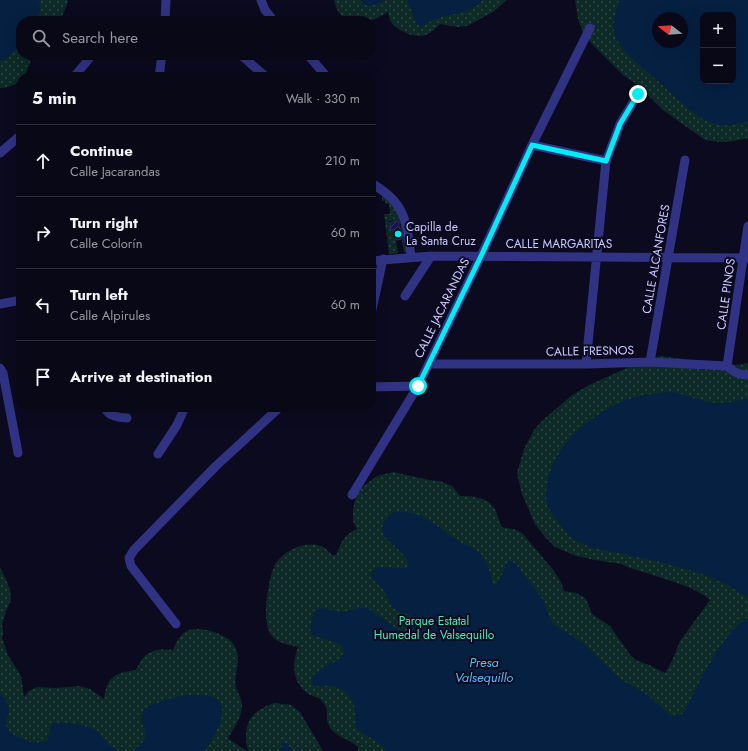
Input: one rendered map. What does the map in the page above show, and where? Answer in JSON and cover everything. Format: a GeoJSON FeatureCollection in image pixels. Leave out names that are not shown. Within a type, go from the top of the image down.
{"type":"FeatureCollection","features":[{"type":"Feature","properties":{"kind":"street"},"geometry":{"type":"LineString","coordinates":[[165,16],[166,0]]}},
{"type":"Feature","properties":{"kind":"street"},"geometry":{"type":"LineString","coordinates":[[261,0],[265,10],[270,16]]}},
{"type":"Feature","properties":{"kind":"street","name":"CALLE JACARANDAS"},"geometry":{"type":"LineString","coordinates":[[352,495],[418,386],[481,256],[532,145],[590,28]]}},
{"type":"Feature","properties":{"kind":"street"},"geometry":{"type":"LineString","coordinates":[[78,72],[88,60]]}},
{"type":"Feature","properties":{"kind":"street"},"geometry":{"type":"LineString","coordinates":[[160,72],[161,60]]}},
{"type":"Feature","properties":{"kind":"street"},"geometry":{"type":"LineString","coordinates":[[247,60],[260,72]]}},
{"type":"Feature","properties":{"kind":"street"},"geometry":{"type":"LineString","coordinates":[[312,60],[323,72]]}},
{"type":"Feature","properties":{"kind":"street"},"geometry":{"type":"LineString","coordinates":[[586,364],[606,161],[620,124],[638,94]]}},
{"type":"Feature","properties":{"kind":"street"},"geometry":{"type":"LineString","coordinates":[[0,153],[16,139]]}},
{"type":"Feature","properties":{"kind":"street"},"geometry":{"type":"LineString","coordinates":[[532,145],[606,161]]}},
{"type":"Feature","properties":{"kind":"street","name":"CALLE ALCANFORES"},"geometry":{"type":"LineString","coordinates":[[650,362],[685,160]]}},
{"type":"Feature","properties":{"kind":"street"},"geometry":{"type":"LineString","coordinates":[[376,186],[383,190],[395,202],[403,213],[407,225],[411,257]]}},
{"type":"Feature","properties":{"kind":"street","name":"CALLE PINOS"},"geometry":{"type":"LineString","coordinates":[[727,366],[745,258],[748,226]]}},
{"type":"Feature","properties":{"kind":"street"},"geometry":{"type":"LineString","coordinates":[[405,296],[431,256]]}},
{"type":"Feature","properties":{"kind":"street","name":"CALLE MARGARITAS"},"geometry":{"type":"LineString","coordinates":[[376,260],[431,256],[745,258]]}},
{"type":"Feature","properties":{"kind":"street"},"geometry":{"type":"LineString","coordinates":[[376,291],[383,259]]}},
{"type":"Feature","properties":{"kind":"street"},"geometry":{"type":"LineString","coordinates":[[0,304],[16,301]]}},
{"type":"Feature","properties":{"kind":"street","name":"CALLE FRESNOS"},"geometry":{"type":"LineString","coordinates":[[429,364],[586,364],[650,362],[727,366],[734,372],[741,375],[748,375]]}},
{"type":"Feature","properties":{"kind":"street"},"geometry":{"type":"LineString","coordinates":[[0,368],[3,373],[18,453]]}},
{"type":"Feature","properties":{"kind":"street"},"geometry":{"type":"LineString","coordinates":[[376,387],[418,386]]}},
{"type":"Feature","properties":{"kind":"street"},"geometry":{"type":"LineString","coordinates":[[106,412],[118,418],[127,418]]}},
{"type":"Feature","properties":{"kind":"street"},"geometry":{"type":"LineString","coordinates":[[158,454],[177,425],[183,412]]}},
{"type":"Feature","properties":{"kind":"street"},"geometry":{"type":"LineString","coordinates":[[176,624],[131,566],[129,558],[134,550],[216,466],[275,412]]}},
{"type":"Feature","properties":{"kind":"green space"},"geometry":{"type":"Polygon","coordinates":[[[0,0],[68,0],[62,16],[16,16],[16,60],[30,60],[30,63],[26,72],[16,72],[16,84],[5,88],[0,88],[0,0]]]}},
{"type":"Feature","properties":{"kind":"green space"},"geometry":{"type":"Polygon","coordinates":[[[334,0],[507,0],[493,12],[467,26],[458,27],[440,24],[434,30],[421,36],[404,32],[397,28],[390,21],[388,12],[376,18],[376,16],[343,16],[338,10],[334,0]]]}},
{"type":"Feature","properties":{"kind":"green space"},"geometry":{"type":"Polygon","coordinates":[[[575,0],[748,0],[748,138],[727,142],[705,140],[663,110],[635,83],[624,76],[591,43],[583,32],[578,19],[575,0]]]}},
{"type":"Feature","properties":{"kind":"green space"},"geometry":{"type":"Polygon","coordinates":[[[382,197],[394,201],[407,226],[410,252],[404,252],[400,227],[402,224],[399,224],[399,221],[389,221],[391,229],[394,229],[398,253],[389,254],[384,214],[390,214],[389,204],[382,201],[382,197]]]}},
{"type":"Feature","properties":{"kind":"green space","name":"Parque Estatal Humedal de Valsequillo"},"geometry":{"type":"Polygon","coordinates":[[[660,356],[684,359],[703,370],[748,363],[748,751],[358,751],[358,747],[333,731],[329,726],[327,710],[324,703],[307,693],[298,683],[294,666],[298,647],[276,640],[268,629],[266,610],[270,578],[276,563],[280,558],[296,548],[308,545],[320,546],[332,555],[336,555],[344,539],[357,529],[353,521],[356,494],[361,488],[377,476],[393,472],[440,481],[452,486],[460,496],[475,497],[488,502],[495,509],[502,527],[516,530],[523,534],[554,571],[561,582],[564,591],[576,593],[584,597],[592,614],[610,626],[631,656],[636,660],[665,673],[672,661],[680,641],[710,600],[695,590],[673,581],[621,564],[576,556],[555,547],[535,524],[522,494],[517,473],[524,449],[534,430],[543,420],[571,396],[589,385],[645,360],[660,356]]]}},
{"type":"Feature","properties":{"kind":"green space"},"geometry":{"type":"Polygon","coordinates":[[[0,567],[10,589],[11,600],[2,625],[2,638],[8,655],[21,676],[24,697],[29,691],[37,687],[56,688],[79,686],[90,689],[104,699],[107,685],[117,674],[136,670],[146,655],[150,652],[173,650],[180,636],[187,631],[192,629],[205,630],[225,637],[237,650],[238,661],[235,682],[242,701],[242,707],[239,719],[228,738],[247,751],[0,751],[0,567]]]}},
{"type":"Feature","properties":{"kind":"green space"},"geometry":{"type":"Polygon","coordinates":[[[275,703],[291,705],[300,712],[323,751],[248,751],[246,734],[247,726],[250,720],[259,710],[275,703]]]}},
{"type":"Feature","properties":{"kind":"water"},"geometry":{"type":"Polygon","coordinates":[[[0,0],[39,0],[40,9],[38,16],[16,16],[16,49],[5,60],[0,60],[0,0]]]}},
{"type":"Feature","properties":{"kind":"water"},"geometry":{"type":"Polygon","coordinates":[[[360,0],[384,0],[375,5],[369,6],[360,0]]]}},
{"type":"Feature","properties":{"kind":"water"},"geometry":{"type":"Polygon","coordinates":[[[407,0],[483,0],[465,11],[433,20],[422,27],[416,22],[407,0]]]}},
{"type":"Feature","properties":{"kind":"water"},"geometry":{"type":"Polygon","coordinates":[[[619,0],[748,0],[748,122],[722,126],[706,121],[690,110],[625,52],[616,39],[613,25],[619,0]]]}},
{"type":"Feature","properties":{"kind":"water"},"geometry":{"type":"Polygon","coordinates":[[[671,392],[717,403],[748,399],[748,598],[725,584],[698,573],[630,555],[595,548],[578,542],[561,526],[548,506],[546,495],[548,478],[554,462],[563,447],[579,429],[599,414],[626,400],[646,395],[671,392]]]}},
{"type":"Feature","properties":{"kind":"water","name":"Presa Valsequillo"},"geometry":{"type":"Polygon","coordinates":[[[394,512],[404,512],[421,516],[458,541],[478,551],[488,566],[493,584],[496,584],[499,581],[508,561],[516,564],[543,600],[554,625],[583,643],[620,679],[646,694],[671,716],[681,715],[685,711],[704,673],[728,635],[748,617],[748,751],[386,751],[384,747],[357,729],[353,702],[343,690],[334,687],[316,686],[312,684],[311,680],[313,676],[339,658],[344,651],[340,644],[313,635],[310,629],[314,614],[319,609],[346,612],[363,608],[367,608],[399,630],[410,631],[414,627],[415,619],[410,615],[398,611],[392,607],[383,589],[371,577],[372,571],[376,568],[404,568],[409,566],[406,558],[383,534],[382,528],[385,521],[394,512]]]}},
{"type":"Feature","properties":{"kind":"water"},"geometry":{"type":"Polygon","coordinates":[[[0,693],[6,701],[9,709],[6,723],[7,728],[20,738],[33,742],[47,741],[50,729],[54,723],[75,724],[86,726],[95,730],[109,745],[115,750],[119,751],[0,751],[0,693]]]}},
{"type":"Feature","properties":{"kind":"water"},"geometry":{"type":"Polygon","coordinates":[[[190,695],[203,695],[215,698],[220,703],[222,709],[222,716],[216,732],[205,751],[133,751],[145,738],[146,734],[141,719],[145,710],[156,703],[190,695]]]}},
{"type":"Feature","properties":{"kind":"water"},"geometry":{"type":"Polygon","coordinates":[[[283,743],[286,743],[293,751],[280,751],[283,743]]]}},
{"type":"Feature","properties":{"kind":"building","name":"Capilla de La Santa Cruz"},"geometry":{"type":"Polygon","coordinates":[[[398,221],[402,239],[396,240],[394,229],[391,230],[390,223],[398,221]]]}},
{"type":"Feature","properties":{"kind":"place","name":"Capilla de La Santa Cruz"},"geometry":{"type":"Point","coordinates":[398,234]}},
{"type":"Feature","properties":{"kind":"route"},"geometry":{"type":"LineString","coordinates":[[418,386],[481,256],[532,145],[606,161],[620,124],[638,94]]}}]}
